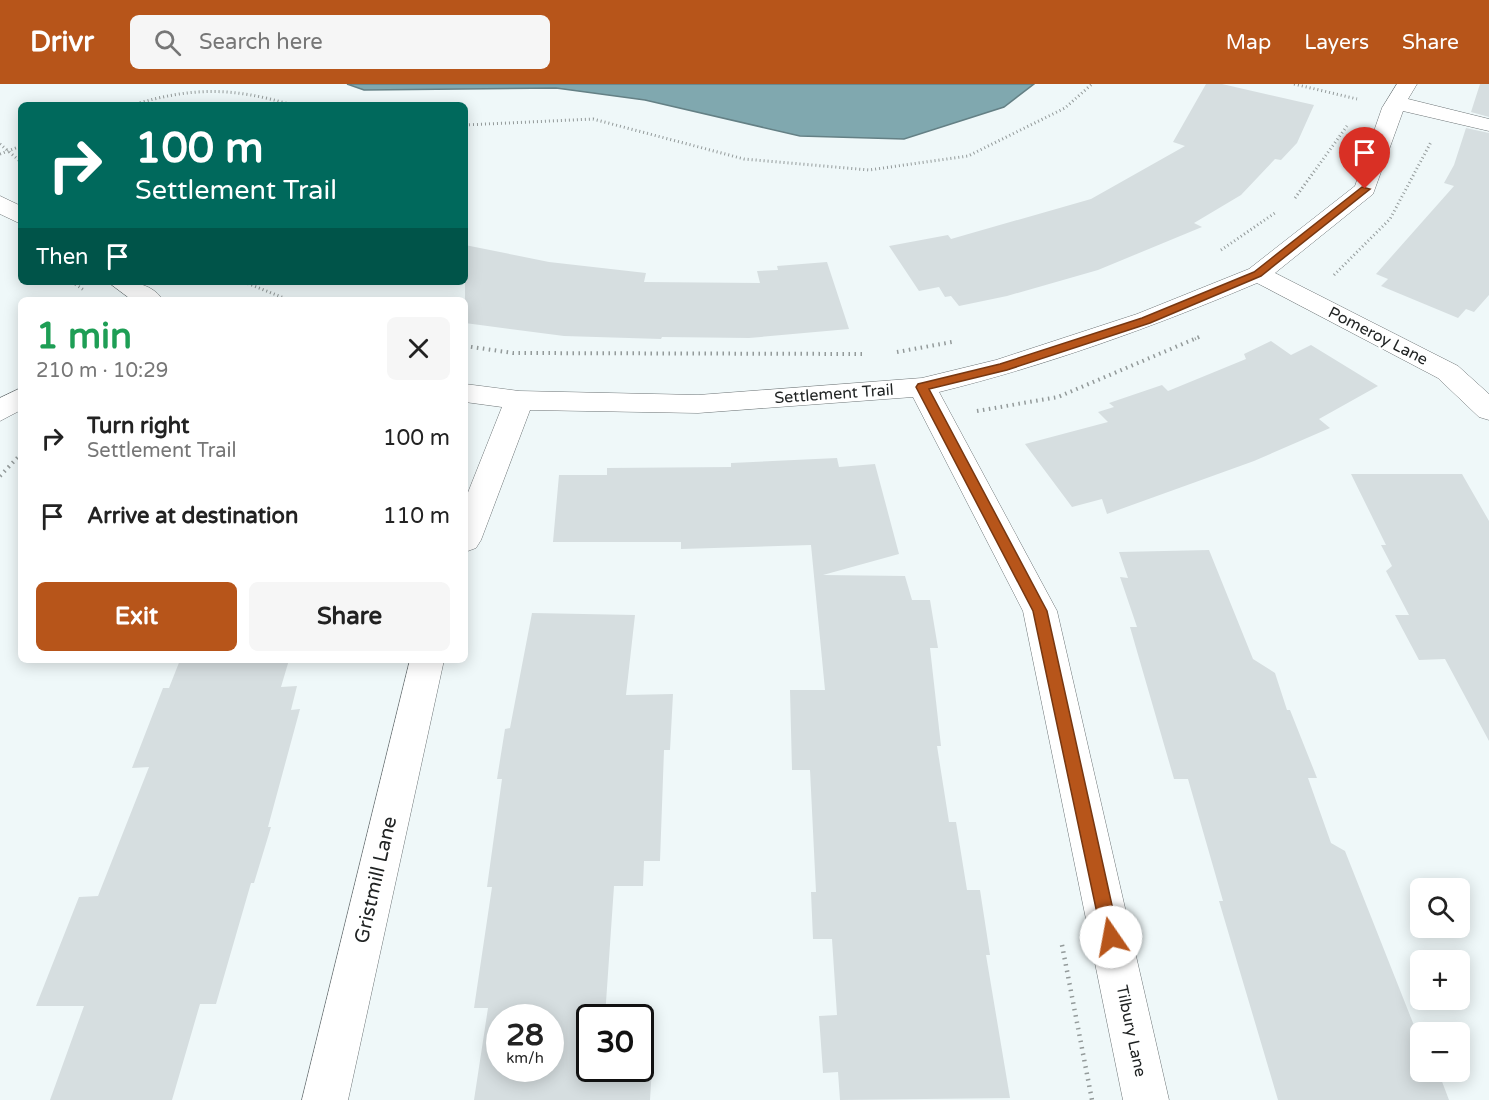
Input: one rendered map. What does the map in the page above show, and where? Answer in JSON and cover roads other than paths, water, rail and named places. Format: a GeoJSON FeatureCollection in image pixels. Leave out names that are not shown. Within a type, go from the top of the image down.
{"type":"FeatureCollection","features":[{"type":"Feature","properties":{"kind":"street"},"geometry":{"type":"LineString","coordinates":[[1399,98],[1489,125]]}},
{"type":"Feature","properties":{"kind":"street","name":"Settlement Trail"},"geometry":{"type":"LineString","coordinates":[[468,393],[519,400],[698,404],[922,387],[1003,367],[1146,320],[1258,274],[1365,189],[1399,98]]}},
{"type":"Feature","properties":{"kind":"street"},"geometry":{"type":"LineString","coordinates":[[0,203],[18,215]]}},
{"type":"Feature","properties":{"kind":"street","name":"Pomeroy Lane"},"geometry":{"type":"LineString","coordinates":[[1258,274],[1448,372],[1489,410]]}},
{"type":"Feature","properties":{"kind":"street"},"geometry":{"type":"LineString","coordinates":[[126,285],[145,297]]}},
{"type":"Feature","properties":{"kind":"street","name":"Tilbury Lane"},"geometry":{"type":"LineString","coordinates":[[922,387],[1040,611],[1146,1100]]}},
{"type":"Feature","properties":{"kind":"street"},"geometry":{"type":"LineString","coordinates":[[0,411],[18,399]]}},
{"type":"Feature","properties":{"kind":"street"},"geometry":{"type":"LineString","coordinates":[[468,532],[519,400]]}},
{"type":"Feature","properties":{"kind":"street","name":"Gristmill Lane"},"geometry":{"type":"LineString","coordinates":[[325,1100],[426,663]]}},
{"type":"Feature","properties":{"kind":"water"},"geometry":{"type":"Polygon","coordinates":[[[347,84],[1034,84],[1004,107],[904,139],[800,136],[645,100],[556,88],[364,90],[347,84]]]}}]}
